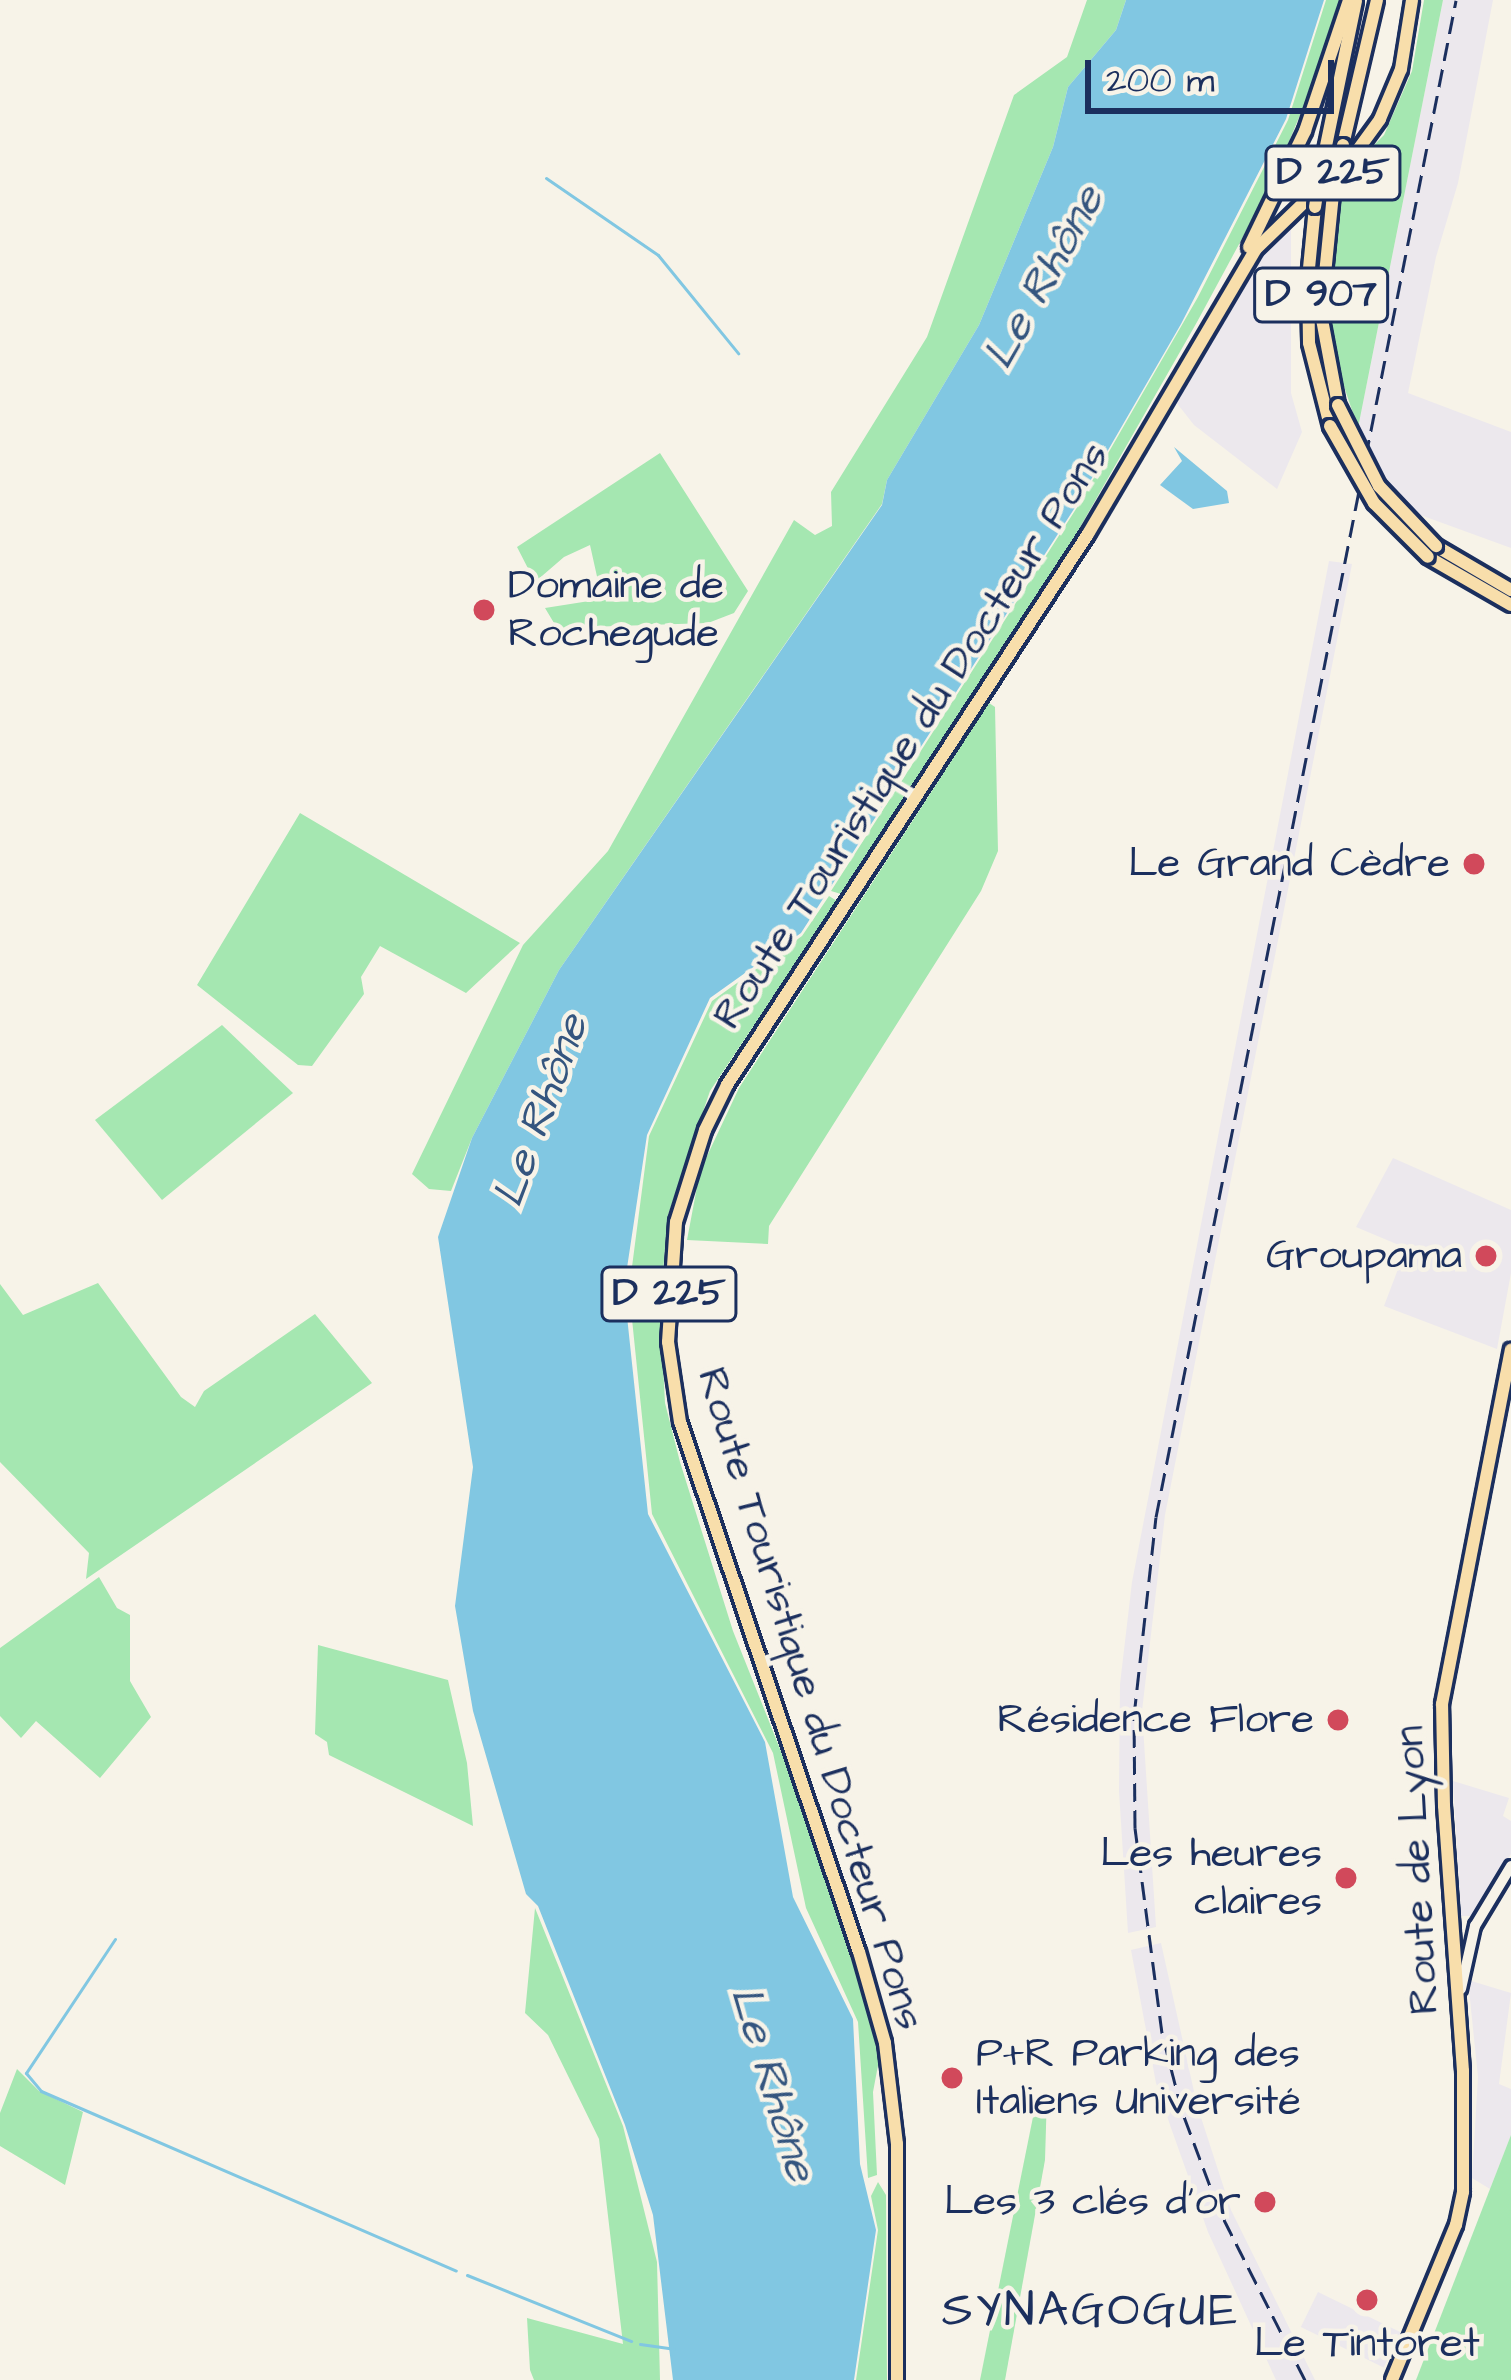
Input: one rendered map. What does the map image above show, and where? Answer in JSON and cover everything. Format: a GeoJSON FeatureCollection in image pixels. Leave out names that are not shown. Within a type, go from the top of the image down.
{"type":"FeatureCollection","features":[{"type":"Feature","properties":{"kind":"main road","name":"D 907"},"geometry":{"type":"LineString","coordinates":[[1353,0],[1321,170],[1308,278],[1309,343],[1330,426],[1374,503],[1432,552],[1511,604]]}},
{"type":"Feature","properties":{"kind":"main road","name":"D 225"},"geometry":{"type":"LineString","coordinates":[[1209,323],[1305,131],[1353,0]]}},
{"type":"Feature","properties":{"kind":"main road","name":"D 907"},"geometry":{"type":"LineString","coordinates":[[1377,0],[1334,184],[1321,314],[1337,405],[1379,487],[1432,552],[1511,590]]}},
{"type":"Feature","properties":{"kind":"main road","name":"D 225"},"geometry":{"type":"LineString","coordinates":[[1209,323],[1265,237],[1357,151],[1381,119],[1401,69],[1412,0]]}},
{"type":"Feature","properties":{"kind":"main road","name":"Route Touristique du Docteur Pons"},"geometry":{"type":"LineString","coordinates":[[897,2380],[897,2144],[885,2043],[680,1422],[668,1342],[676,1222],[705,1130],[727,1085],[1088,534],[1209,323]]}},
{"type":"Feature","properties":{"kind":"main road","name":"Route de Lyon"},"geometry":{"type":"LineString","coordinates":[[1392,2380],[1456,2225],[1463,2192],[1458,2006],[1442,1772],[1444,1687],[1511,1350]]}},
{"type":"Feature","properties":{"kind":"main road"},"geometry":{"type":"LineString","coordinates":[[1458,2006],[1475,1926],[1511,1866]]}},
{"type":"Feature","properties":{"kind":"main road"},"geometry":{"type":"LineString","coordinates":[[1452,1931],[1475,1926]]}},
{"type":"Feature","properties":{"kind":"shaded area"},"geometry":{"type":"Polygon","coordinates":[[[1443,0],[1493,0],[1458,183],[1436,257],[1408,393],[1511,432],[1511,548],[1404,509],[1358,428],[1443,0]]]}},
{"type":"Feature","properties":{"kind":"shaded area"},"geometry":{"type":"Polygon","coordinates":[[[1291,221],[1291,393],[1302,432],[1277,489],[1194,425],[1172,397],[1258,257],[1291,221]]]}},
{"type":"Feature","properties":{"kind":"shaded area"},"geometry":{"type":"Polygon","coordinates":[[[1329,561],[1352,564],[1165,1515],[1142,1711],[1156,1927],[1128,1933],[1119,1791],[1120,1684],[1132,1582],[1329,561]]]}},
{"type":"Feature","properties":{"kind":"shaded area","name":"Groupama"},"geometry":{"type":"Polygon","coordinates":[[[1393,1158],[1511,1210],[1511,1273],[1497,1349],[1384,1306],[1406,1248],[1356,1227],[1393,1158]]]}},
{"type":"Feature","properties":{"kind":"shaded area"},"geometry":{"type":"Polygon","coordinates":[[[1453,1781],[1509,1798],[1503,1816],[1511,1821],[1511,1854],[1472,1916],[1461,1916],[1453,1781]]]}},
{"type":"Feature","properties":{"kind":"shaded area"},"geometry":{"type":"Polygon","coordinates":[[[1161,1943],[1197,2105],[1231,2210],[1315,2380],[1276,2380],[1208,2232],[1170,2125],[1156,2083],[1131,1950],[1161,1943]]]}},
{"type":"Feature","properties":{"kind":"shaded area"},"geometry":{"type":"Polygon","coordinates":[[[1468,1980],[1511,1993],[1499,2084],[1511,2089],[1511,2135],[1490,2189],[1472,2178],[1478,2077],[1468,1980]]]}},
{"type":"Feature","properties":{"kind":"shaded area"},"geometry":{"type":"Polygon","coordinates":[[[1318,2292],[1401,2332],[1384,2367],[1301,2327],[1318,2292]]]}},
{"type":"Feature","properties":{"kind":"green space"},"geometry":{"type":"Polygon","coordinates":[[[1087,0],[1126,0],[1116,30],[1068,87],[1053,147],[979,325],[887,480],[882,504],[559,970],[472,1138],[451,1191],[429,1189],[412,1174],[523,945],[608,851],[794,520],[815,535],[832,526],[831,492],[927,337],[1014,95],[1067,57],[1087,0]]]}},
{"type":"Feature","properties":{"kind":"green space"},"geometry":{"type":"Polygon","coordinates":[[[1326,0],[1340,0],[1307,98],[1271,185],[1197,322],[1075,536],[841,894],[831,891],[1076,509],[1198,297],[1288,120],[1326,0]]]}},
{"type":"Feature","properties":{"kind":"green space"},"geometry":{"type":"Polygon","coordinates":[[[1424,0],[1443,0],[1358,428],[1330,345],[1331,266],[1345,174],[1384,135],[1412,71],[1424,0]]]}},
{"type":"Feature","properties":{"kind":"green space"},"geometry":{"type":"Polygon","coordinates":[[[660,453],[748,591],[734,613],[708,623],[557,628],[545,608],[602,599],[590,545],[564,557],[535,582],[517,547],[660,453]]]}},
{"type":"Feature","properties":{"kind":"green space"},"geometry":{"type":"Polygon","coordinates":[[[989,703],[995,707],[998,851],[981,891],[769,1226],[768,1244],[687,1240],[700,1171],[739,1088],[989,703]]]}},
{"type":"Feature","properties":{"kind":"green space"},"geometry":{"type":"Polygon","coordinates":[[[300,813],[520,943],[466,993],[380,946],[361,977],[364,994],[312,1066],[298,1065],[197,985],[300,813]]]}},
{"type":"Feature","properties":{"kind":"green space"},"geometry":{"type":"Polygon","coordinates":[[[829,896],[837,901],[710,1091],[668,1215],[660,1307],[665,1403],[680,1462],[733,1631],[792,1779],[867,1994],[879,2060],[873,2092],[877,2175],[868,2178],[858,2022],[806,1908],[773,1753],[652,1514],[629,1290],[649,1136],[712,1001],[802,936],[829,896]]]}},
{"type":"Feature","properties":{"kind":"green space"},"geometry":{"type":"Polygon","coordinates":[[[222,1025],[293,1093],[162,1200],[95,1120],[222,1025]]]}},
{"type":"Feature","properties":{"kind":"green space"},"geometry":{"type":"Polygon","coordinates":[[[98,1283],[181,1397],[195,1407],[204,1391],[315,1314],[372,1383],[86,1579],[89,1553],[0,1462],[0,1284],[23,1315],[98,1283]]]}},
{"type":"Feature","properties":{"kind":"green space"},"geometry":{"type":"Polygon","coordinates":[[[99,1577],[117,1608],[130,1615],[130,1681],[151,1717],[100,1778],[36,1721],[21,1738],[0,1716],[0,1648],[99,1577]]]}},
{"type":"Feature","properties":{"kind":"green space"},"geometry":{"type":"Polygon","coordinates":[[[318,1645],[448,1680],[467,1763],[473,1826],[329,1755],[327,1742],[315,1734],[318,1645]]]}},
{"type":"Feature","properties":{"kind":"green space"},"geometry":{"type":"Polygon","coordinates":[[[535,1908],[623,2126],[657,2262],[660,2380],[534,2380],[530,2370],[527,2318],[623,2344],[599,2139],[548,2035],[525,2013],[535,1908]]]}},
{"type":"Feature","properties":{"kind":"green space"},"geometry":{"type":"Polygon","coordinates":[[[17,2069],[39,2091],[83,2112],[65,2185],[0,2146],[0,2113],[17,2069]]]}},
{"type":"Feature","properties":{"kind":"green space"},"geometry":{"type":"Polygon","coordinates":[[[1047,2094],[1045,2160],[1005,2380],[980,2380],[1034,2112],[1038,2098],[1047,2094]]]}},
{"type":"Feature","properties":{"kind":"green space"},"geometry":{"type":"Polygon","coordinates":[[[1511,2135],[1511,2380],[1416,2380],[1490,2189],[1511,2135]]]}},
{"type":"Feature","properties":{"kind":"green space"},"geometry":{"type":"Polygon","coordinates":[[[878,2182],[886,2195],[887,2380],[856,2380],[878,2230],[871,2196],[878,2182]]]}},
{"type":"Feature","properties":{"kind":"water","name":"Le Rhône"},"geometry":{"type":"Polygon","coordinates":[[[1126,0],[1324,0],[1286,119],[1181,324],[1074,509],[801,933],[710,998],[647,1135],[624,1288],[648,1514],[765,1742],[793,1897],[853,2019],[860,2164],[876,2230],[854,2380],[673,2380],[653,2215],[625,2125],[538,1906],[526,1894],[473,1711],[455,1606],[473,1467],[438,1237],[472,1138],[559,970],[882,505],[887,480],[979,325],[1053,147],[1068,87],[1116,30],[1126,0]]]}},
{"type":"Feature","properties":{"kind":"water"},"geometry":{"type":"Polygon","coordinates":[[[1174,447],[1227,491],[1229,503],[1193,509],[1160,485],[1182,461],[1174,447]]]}},
{"type":"Feature","properties":{"kind":"waterway"},"geometry":{"type":"LineString","coordinates":[[546,178],[658,255],[738,353]]}},
{"type":"Feature","properties":{"kind":"waterway"},"geometry":{"type":"LineString","coordinates":[[115,1939],[26,2073],[41,2091],[456,2271]]}},
{"type":"Feature","properties":{"kind":"waterway"},"geometry":{"type":"LineString","coordinates":[[467,2275],[631,2341]]}},
{"type":"Feature","properties":{"kind":"waterway"},"geometry":{"type":"LineString","coordinates":[[640,2344],[674,2349]]}},
{"type":"Feature","properties":{"kind":"railway"},"geometry":{"type":"LineString","coordinates":[[1305,2380],[1219,2210],[1182,2111],[1162,2033],[1135,1828],[1134,1716],[1156,1517],[1456,0]]}},
{"type":"Feature","properties":{"kind":"place","name":"Domaine de Rochegude"},"geometry":{"type":"Point","coordinates":[484,610]}},
{"type":"Feature","properties":{"kind":"place","name":"Le Grand Cèdre"},"geometry":{"type":"Point","coordinates":[1474,864]}},
{"type":"Feature","properties":{"kind":"place","name":"Groupama"},"geometry":{"type":"Point","coordinates":[1486,1256]}},
{"type":"Feature","properties":{"kind":"place","name":"Résidence Flore"},"geometry":{"type":"Point","coordinates":[1338,1720]}},
{"type":"Feature","properties":{"kind":"place","name":"Les heures claires"},"geometry":{"type":"Point","coordinates":[1346,1878]}},
{"type":"Feature","properties":{"kind":"place","name":"P+R Parking des Italiens Université"},"geometry":{"type":"Point","coordinates":[952,2078]}},
{"type":"Feature","properties":{"kind":"place","name":"Les 3 clés d'or"},"geometry":{"type":"Point","coordinates":[1265,2202]}},
{"type":"Feature","properties":{"kind":"place","name":"Le Tintoret"},"geometry":{"type":"Point","coordinates":[1367,2300]}},
{"type":"Feature","properties":{"kind":"district","name":"SYNAGOGUE"},"geometry":{"type":"Point","coordinates":[1091,2312]}}]}
